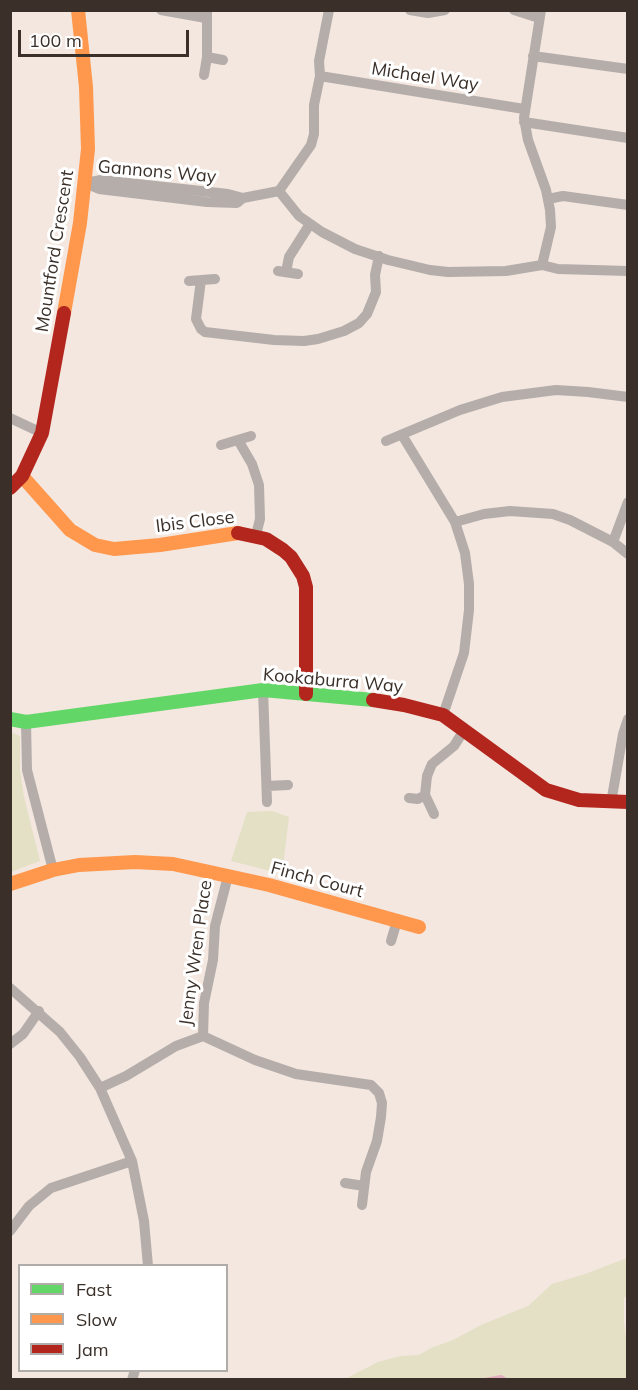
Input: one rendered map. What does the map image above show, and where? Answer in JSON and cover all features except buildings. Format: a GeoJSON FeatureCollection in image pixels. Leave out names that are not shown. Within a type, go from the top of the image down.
{"type":"FeatureCollection","features":[{"type":"Feature","properties":{"kind":"street","name":"Mountford Crescent"},"geometry":{"type":"LineString","coordinates":[[10,488],[22,476],[42,434],[71,280],[85,183],[88,149],[86,87],[78,10]]}},
{"type":"Feature","properties":{"kind":"street"},"geometry":{"type":"LineString","coordinates":[[161,10],[207,14],[207,57],[204,75]]}},
{"type":"Feature","properties":{"kind":"street"},"geometry":{"type":"LineString","coordinates":[[329,10],[320,52],[320,76],[314,105],[315,120],[311,146],[279,192],[299,216],[322,232],[356,249],[430,270],[506,271],[542,265],[558,269],[627,271]]}},
{"type":"Feature","properties":{"kind":"street"},"geometry":{"type":"LineString","coordinates":[[410,10],[428,13],[445,10]]}},
{"type":"Feature","properties":{"kind":"street"},"geometry":{"type":"LineString","coordinates":[[514,10],[540,14],[524,109],[524,122],[548,199],[551,227],[542,265]]}},
{"type":"Feature","properties":{"kind":"street"},"geometry":{"type":"LineString","coordinates":[[533,56],[627,69]]}},
{"type":"Feature","properties":{"kind":"street"},"geometry":{"type":"LineString","coordinates":[[207,57],[224,60]]}},
{"type":"Feature","properties":{"kind":"street","name":"Michael Way"},"geometry":{"type":"LineString","coordinates":[[320,76],[524,109]]}},
{"type":"Feature","properties":{"kind":"street"},"geometry":{"type":"LineString","coordinates":[[524,122],[627,138]]}},
{"type":"Feature","properties":{"kind":"street","name":"Gannons Way"},"geometry":{"type":"LineString","coordinates":[[85,183],[99,189],[207,202],[237,203],[243,198],[279,192]]}},
{"type":"Feature","properties":{"kind":"street"},"geometry":{"type":"LineString","coordinates":[[548,199],[563,196],[627,205]]}},
{"type":"Feature","properties":{"kind":"street"},"geometry":{"type":"LineString","coordinates":[[298,274],[282,271],[310,224]]}},
{"type":"Feature","properties":{"kind":"street"},"geometry":{"type":"LineString","coordinates":[[201,280],[196,319],[201,329],[206,332],[274,340],[318,339],[344,331],[358,323],[367,314],[376,292],[375,275],[379,256]]}},
{"type":"Feature","properties":{"kind":"street"},"geometry":{"type":"LineString","coordinates":[[189,280],[215,279]]}},
{"type":"Feature","properties":{"kind":"street"},"geometry":{"type":"LineString","coordinates":[[386,441],[479,404],[532,392],[556,390],[627,397]]}},
{"type":"Feature","properties":{"kind":"street"},"geometry":{"type":"LineString","coordinates":[[10,418],[42,434]]}},
{"type":"Feature","properties":{"kind":"street"},"geometry":{"type":"LineString","coordinates":[[402,435],[455,522],[465,553],[469,584],[469,610],[464,653],[443,715]]}},
{"type":"Feature","properties":{"kind":"street"},"geometry":{"type":"LineString","coordinates":[[220,445],[251,436]]}},
{"type":"Feature","properties":{"kind":"street"},"geometry":{"type":"LineString","coordinates":[[238,440],[252,464],[259,485],[260,519],[256,535]]}},
{"type":"Feature","properties":{"kind":"street","name":"Ibis Close"},"geometry":{"type":"LineString","coordinates":[[22,476],[70,530],[95,545],[114,549],[160,545],[237,533],[256,535],[283,550],[291,557],[303,576],[306,602],[306,694]]}},
{"type":"Feature","properties":{"kind":"street"},"geometry":{"type":"LineString","coordinates":[[613,542],[627,502]]}},
{"type":"Feature","properties":{"kind":"street"},"geometry":{"type":"LineString","coordinates":[[455,522],[484,514],[510,511],[553,514],[613,542],[627,554]]}},
{"type":"Feature","properties":{"kind":"street"},"geometry":{"type":"LineString","coordinates":[[263,690],[267,802]]}},
{"type":"Feature","properties":{"kind":"street","name":"Kookaburra Way"},"geometry":{"type":"LineString","coordinates":[[10,719],[26,722],[263,690],[394,703],[443,715],[546,790],[579,800],[627,802]]}},
{"type":"Feature","properties":{"kind":"street"},"geometry":{"type":"LineString","coordinates":[[611,802],[627,719]]}},
{"type":"Feature","properties":{"kind":"street"},"geometry":{"type":"LineString","coordinates":[[26,722],[27,770],[53,870]]}},
{"type":"Feature","properties":{"kind":"street"},"geometry":{"type":"LineString","coordinates":[[434,814],[425,795],[427,776],[432,764],[454,746],[464,730]]}},
{"type":"Feature","properties":{"kind":"street"},"geometry":{"type":"LineString","coordinates":[[267,786],[288,784]]}},
{"type":"Feature","properties":{"kind":"street"},"geometry":{"type":"LineString","coordinates":[[408,798],[418,799],[425,795]]}},
{"type":"Feature","properties":{"kind":"street","name":"Jenny Wren Place"},"geometry":{"type":"LineString","coordinates":[[10,884],[53,870],[79,865],[135,862],[173,864],[228,876],[215,926],[213,960],[204,1003],[203,1036]]}},
{"type":"Feature","properties":{"kind":"street","name":"Finch Court"},"geometry":{"type":"LineString","coordinates":[[228,876],[269,885],[419,927]]}},
{"type":"Feature","properties":{"kind":"street"},"geometry":{"type":"LineString","coordinates":[[391,941],[397,921]]}},
{"type":"Feature","properties":{"kind":"street"},"geometry":{"type":"LineString","coordinates":[[10,988],[39,1011],[60,1032],[100,1088],[132,1161],[144,1221],[148,1264]]}},
{"type":"Feature","properties":{"kind":"street"},"geometry":{"type":"LineString","coordinates":[[10,1044],[23,1034],[39,1011]]}},
{"type":"Feature","properties":{"kind":"street"},"geometry":{"type":"LineString","coordinates":[[100,1088],[126,1076],[176,1046],[203,1036],[255,1060],[296,1074],[371,1085],[380,1093],[382,1103],[362,1205]]}},
{"type":"Feature","properties":{"kind":"street"},"geometry":{"type":"LineString","coordinates":[[10,1231],[29,1206],[51,1188],[132,1161]]}},
{"type":"Feature","properties":{"kind":"street"},"geometry":{"type":"LineString","coordinates":[[345,1183],[364,1186]]}},
{"type":"Feature","properties":{"kind":"shaded area"},"geometry":{"type":"Polygon","coordinates":[[[10,732],[20,736],[20,771],[24,797],[40,861],[11,872],[10,732]]]}},
{"type":"Feature","properties":{"kind":"shaded area"},"geometry":{"type":"Polygon","coordinates":[[[272,811],[289,817],[282,874],[231,861],[247,812],[272,811]]]}},
{"type":"Feature","properties":{"kind":"shaded area"},"geometry":{"type":"Polygon","coordinates":[[[627,1258],[624,1323],[627,1344],[627,1379],[345,1379],[378,1362],[401,1356],[419,1355],[481,1325],[528,1306],[552,1284],[627,1258]]]}},
{"type":"Feature","properties":{"kind":"waterway"},"geometry":{"type":"LineString","coordinates":[[485,1380],[501,1377],[506,1380]]}},
{"type":"Feature","properties":{"kind":"traffic: fast"},"geometry":{"type":"LineString","coordinates":[[10,719],[26,722],[263,690],[373,700]]}},
{"type":"Feature","properties":{"kind":"traffic: slow"},"geometry":{"type":"LineString","coordinates":[[64,313],[80,223],[88,149],[86,87],[78,10]]}},
{"type":"Feature","properties":{"kind":"traffic: slow"},"geometry":{"type":"LineString","coordinates":[[22,476],[70,530],[95,545],[114,549],[160,545],[238,533]]}},
{"type":"Feature","properties":{"kind":"traffic: slow"},"geometry":{"type":"LineString","coordinates":[[10,884],[53,870],[79,865],[135,862],[173,864],[269,885],[419,927]]}},
{"type":"Feature","properties":{"kind":"traffic: jam"},"geometry":{"type":"LineString","coordinates":[[10,488],[22,476],[42,433],[64,313]]}},
{"type":"Feature","properties":{"kind":"traffic: jam"},"geometry":{"type":"LineString","coordinates":[[238,533],[266,539],[283,550],[291,557],[303,576],[306,587],[306,694]]}},
{"type":"Feature","properties":{"kind":"traffic: jam"},"geometry":{"type":"LineString","coordinates":[[373,700],[443,715],[546,790],[579,800],[628,802]]}}]}
